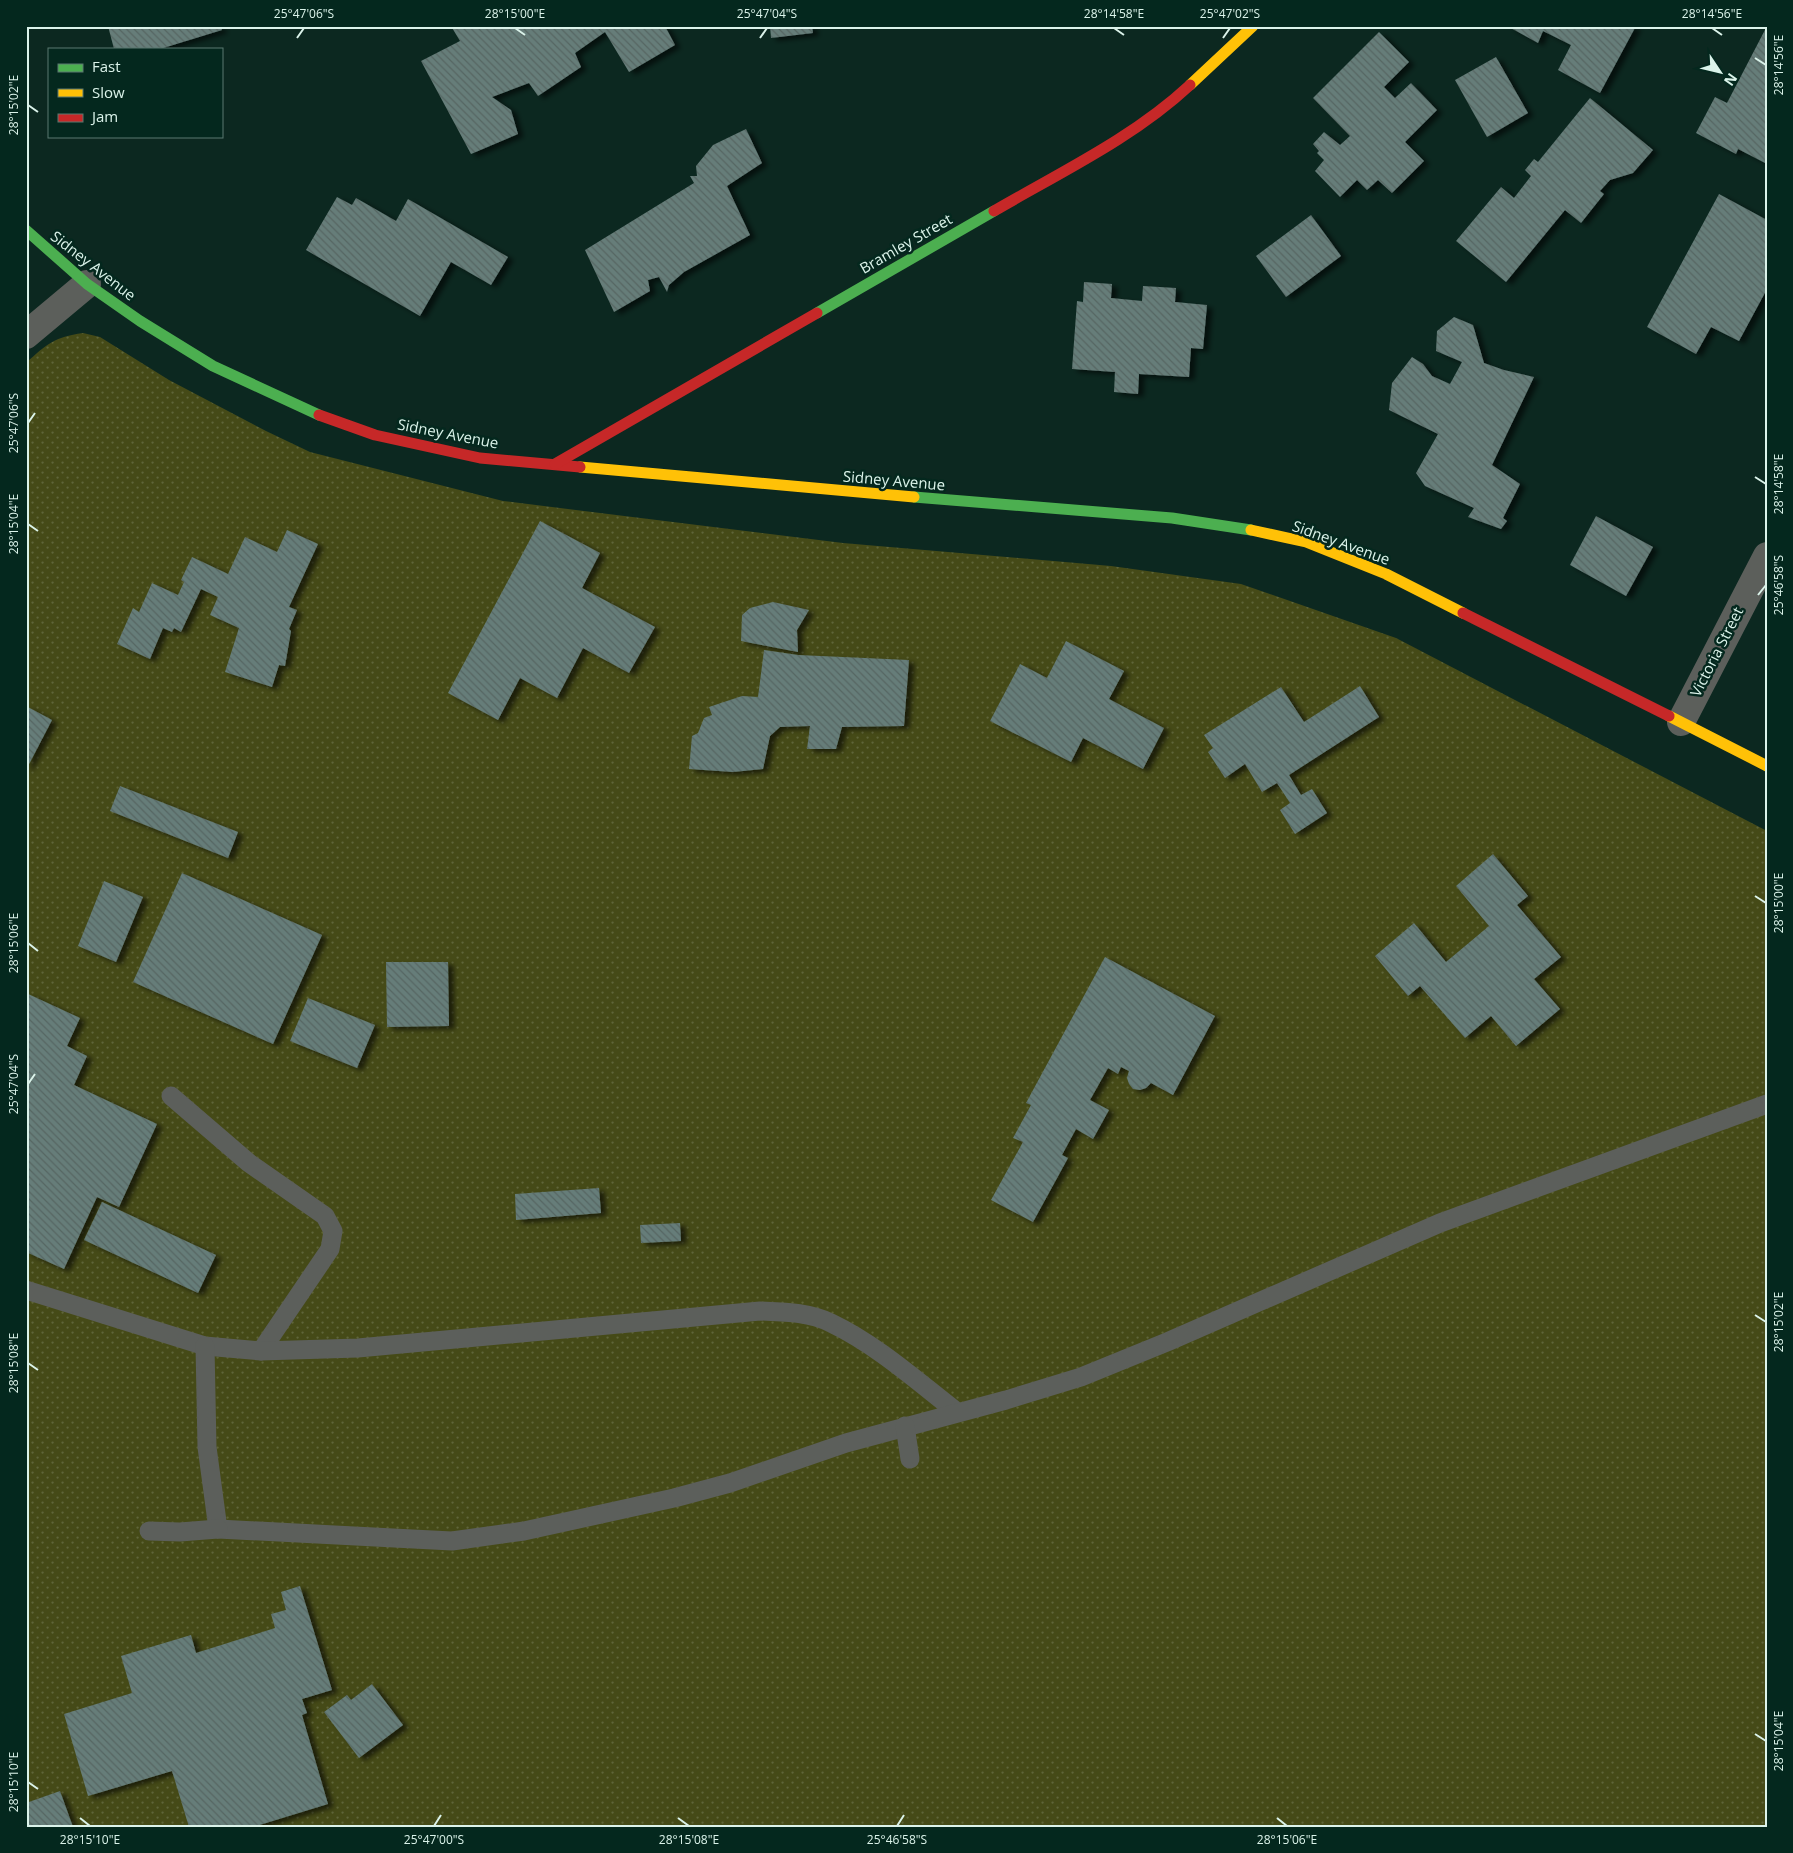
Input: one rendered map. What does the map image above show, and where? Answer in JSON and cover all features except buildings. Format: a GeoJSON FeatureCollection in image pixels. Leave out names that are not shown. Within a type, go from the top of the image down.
{"type":"FeatureCollection","features":[{"type":"Feature","properties":{"kind":"street","name":"Bramley Street"},"geometry":{"type":"LineString","coordinates":[[555,464],[1122,136],[1167,106],[1253,26]]}},
{"type":"Feature","properties":{"kind":"street","name":"Sidney Avenue"},"geometry":{"type":"LineString","coordinates":[[26,230],[87,284],[140,321],[212,366],[311,412],[375,435],[480,458],[825,490],[1172,518],[1239,527],[1306,542],[1386,574],[1767,766]]}},
{"type":"Feature","properties":{"kind":"street"},"geometry":{"type":"LineString","coordinates":[[26,335],[87,284]]}},
{"type":"Feature","properties":{"kind":"street","name":"Victoria Street"},"geometry":{"type":"LineString","coordinates":[[1681,722],[1767,556]]}},
{"type":"Feature","properties":{"kind":"lane"},"geometry":{"type":"LineString","coordinates":[[171,1096],[249,1163],[325,1216],[333,1230],[330,1249],[261,1351]]}},
{"type":"Feature","properties":{"kind":"lane"},"geometry":{"type":"LineString","coordinates":[[149,1532],[218,1529],[452,1541],[524,1532],[721,1486],[846,1443],[1006,1400],[1081,1377],[1176,1338],[1440,1223],[1767,1104]]}},
{"type":"Feature","properties":{"kind":"lane"},"geometry":{"type":"LineString","coordinates":[[26,1290],[205,1346],[261,1351],[358,1348],[760,1311],[795,1313],[830,1323],[874,1348],[957,1412]]}},
{"type":"Feature","properties":{"kind":"lane"},"geometry":{"type":"LineString","coordinates":[[205,1346],[207,1447],[218,1529]]}},
{"type":"Feature","properties":{"kind":"lane"},"geometry":{"type":"LineString","coordinates":[[905,1426],[910,1459]]}},
{"type":"Feature","properties":{"kind":"green space"},"geometry":{"type":"Polygon","coordinates":[[[83,333],[100,337],[169,380],[310,452],[503,501],[843,543],[1111,566],[1241,584],[1396,638],[1767,831],[1767,1827],[26,1827],[26,363],[52,342],[83,333]]]}},
{"type":"Feature","properties":{"kind":"traffic: fast"},"geometry":{"type":"LineString","coordinates":[[817,313],[994,211]]}},
{"type":"Feature","properties":{"kind":"traffic: fast"},"geometry":{"type":"LineString","coordinates":[[26,230],[87,284],[140,321],[213,366],[319,415]]}},
{"type":"Feature","properties":{"kind":"traffic: fast"},"geometry":{"type":"LineString","coordinates":[[914,497],[1172,518],[1251,530]]}},
{"type":"Feature","properties":{"kind":"traffic: slow"},"geometry":{"type":"LineString","coordinates":[[1190,85],[1253,26]]}},
{"type":"Feature","properties":{"kind":"traffic: slow"},"geometry":{"type":"LineString","coordinates":[[580,467],[914,497]]}},
{"type":"Feature","properties":{"kind":"traffic: slow"},"geometry":{"type":"LineString","coordinates":[[1251,530],[1306,542],[1386,574],[1463,613]]}},
{"type":"Feature","properties":{"kind":"traffic: slow"},"geometry":{"type":"LineString","coordinates":[[1669,716],[1767,766]]}},
{"type":"Feature","properties":{"kind":"traffic: jam"},"geometry":{"type":"LineString","coordinates":[[994,211],[1121,138],[1145,122],[1190,85]]}},
{"type":"Feature","properties":{"kind":"traffic: jam"},"geometry":{"type":"LineString","coordinates":[[555,464],[817,313]]}},
{"type":"Feature","properties":{"kind":"traffic: jam"},"geometry":{"type":"LineString","coordinates":[[319,415],[375,435],[480,458],[580,467]]}},
{"type":"Feature","properties":{"kind":"traffic: jam"},"geometry":{"type":"LineString","coordinates":[[1463,613],[1669,716]]}}]}
